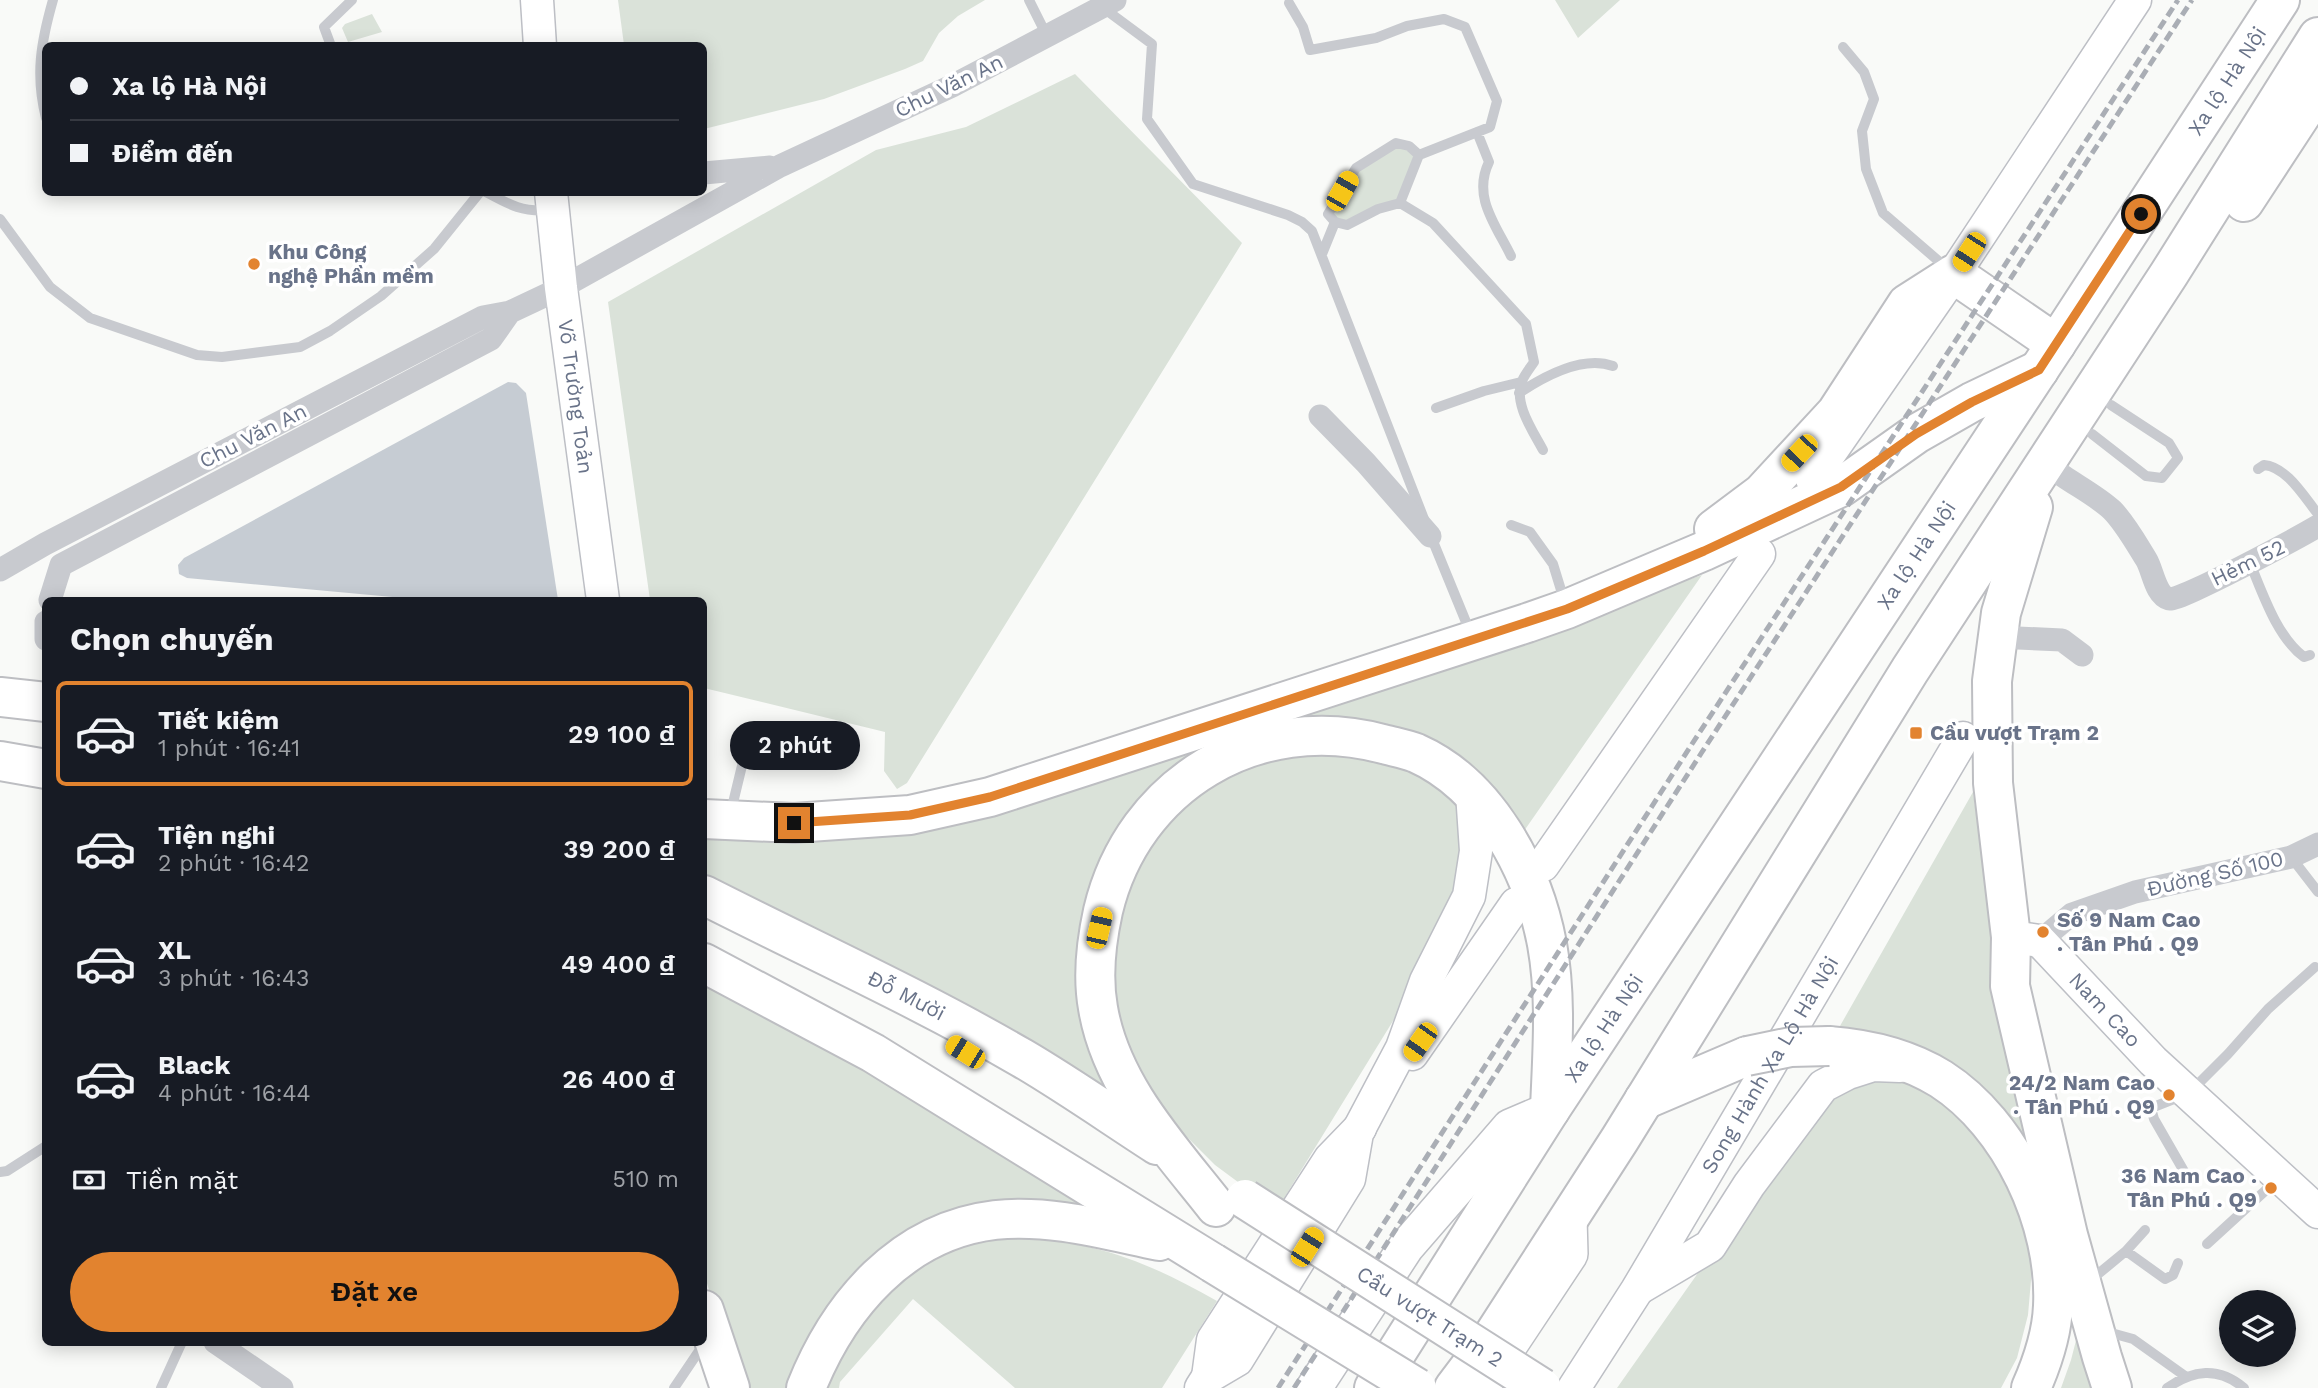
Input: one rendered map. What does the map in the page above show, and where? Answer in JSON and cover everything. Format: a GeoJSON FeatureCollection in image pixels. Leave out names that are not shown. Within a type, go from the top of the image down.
{"type":"FeatureCollection","features":[{"type":"Feature","properties":{"kind":"highway","name":"Xa lộ Hà Nội"},"geometry":{"type":"LineString","coordinates":[[1376,1388],[1550,1110],[2048,357],[2280,0]]}},
{"type":"Feature","properties":{"kind":"highway"},"geometry":{"type":"LineString","coordinates":[[1454,1388],[1492,1339],[1644,1100],[1910,670],[2054,470],[2169,274],[2318,37]]}},
{"type":"Feature","properties":{"kind":"highway"},"geometry":{"type":"LineString","coordinates":[[1910,670],[1950,649],[2024,536],[2054,470],[2101,419],[2316,98]]}},
{"type":"Feature","properties":{"kind":"highway"},"geometry":{"type":"LineString","coordinates":[[2169,274],[2219,240]]}},
{"type":"Feature","properties":{"kind":"highway"},"geometry":{"type":"LineString","coordinates":[[713,810],[794,823],[897,816],[990,797],[1527,623],[1653,573],[1841,487],[1916,434],[2048,357],[1954,274],[1907,304],[1836,413],[1762,493],[1653,573]]}},
{"type":"Feature","properties":{"kind":"highway"},"geometry":{"type":"LineString","coordinates":[[2024,536],[1996,637],[1992,681],[1993,783],[2026,939],[2025,984],[2104,1331],[2124,1388]]}},
{"type":"Feature","properties":{"kind":"highway"},"geometry":{"type":"LineString","coordinates":[[713,810],[849,807],[908,802],[982,785],[1355,663],[1487,615],[1527,623]]}},
{"type":"Feature","properties":{"kind":"highway"},"geometry":{"type":"LineString","coordinates":[[0,697],[42,702]]}},
{"type":"Feature","properties":{"kind":"highway"},"geometry":{"type":"LineString","coordinates":[[0,722],[42,724]]}},
{"type":"Feature","properties":{"kind":"highway"},"geometry":{"type":"LineString","coordinates":[[1176,1157],[1145,1117],[1126,1086],[1103,1031],[1098,1008],[1095,954],[1113,875],[1138,829],[1156,807],[1193,776],[1220,760],[1247,749],[1300,735],[1350,736],[1415,753],[1445,770],[1472,793],[1493,818],[1514,850],[1534,897],[1547,942],[1552,974],[1553,1015],[1550,1110]]}},
{"type":"Feature","properties":{"kind":"highway"},"geometry":{"type":"LineString","coordinates":[[0,761],[42,768]]}},
{"type":"Feature","properties":{"kind":"highway"},"geometry":{"type":"LineString","coordinates":[[0,787],[42,793]]}},
{"type":"Feature","properties":{"kind":"highway","name":"Đỗ Mười"},"geometry":{"type":"LineString","coordinates":[[707,896],[869,975],[1012,1053],[1176,1157],[1233,1209]]}},
{"type":"Feature","properties":{"kind":"highway","name":"Đỗ Mười"},"geometry":{"type":"LineString","coordinates":[[707,912],[920,1024],[1233,1209]]}},
{"type":"Feature","properties":{"kind":"highway"},"geometry":{"type":"LineString","coordinates":[[2026,939],[2010,986],[2068,1235],[2112,1388]]}},
{"type":"Feature","properties":{"kind":"highway"},"geometry":{"type":"LineString","coordinates":[[707,965],[873,1053],[1200,1263],[1376,1388]]}},
{"type":"Feature","properties":{"kind":"highway"},"geometry":{"type":"LineString","coordinates":[[1644,1100],[1747,1056],[1791,1047],[1861,1049],[1889,1055],[1941,1079],[1969,1101],[1991,1124],[2014,1156],[2042,1226],[2051,1264],[2053,1306],[2046,1346],[2031,1388]]}},
{"type":"Feature","properties":{"kind":"highway","name":"Cầu vượt Trạm 2"},"geometry":{"type":"LineString","coordinates":[[1233,1209],[1504,1388]]}},
{"type":"Feature","properties":{"kind":"highway","name":"Cầu vượt Trạm 2"},"geometry":{"type":"LineString","coordinates":[[1233,1209],[1542,1388]]}},
{"type":"Feature","properties":{"kind":"highway"},"geometry":{"type":"LineString","coordinates":[[806,1388],[827,1342],[845,1314],[864,1289],[889,1265],[915,1247],[943,1233],[996,1220],[1027,1219],[1095,1227],[1129,1235],[1200,1263],[1417,1388]]}},
{"type":"Feature","properties":{"kind":"highway"},"geometry":{"type":"LineString","coordinates":[[707,1319],[730,1388]]}},
{"type":"Feature","properties":{"kind":"highway"},"geometry":{"type":"LineString","coordinates":[[700,1346],[715,1388]]}},
{"type":"Feature","properties":{"kind":"main road"},"geometry":{"type":"LineString","coordinates":[[537,0],[540,42]]}},
{"type":"Feature","properties":{"kind":"main road"},"geometry":{"type":"LineString","coordinates":[[1812,479],[1954,274],[2129,3]]}},
{"type":"Feature","properties":{"kind":"main road","name":"Võ Trường Toản"},"geometry":{"type":"LineString","coordinates":[[552,201],[603,597]]}},
{"type":"Feature","properties":{"kind":"main road"},"geometry":{"type":"LineString","coordinates":[[1543,865],[1759,554]]}},
{"type":"Feature","properties":{"kind":"main road","name":"Song Hành Xa Lộ Hà Nội"},"geometry":{"type":"LineString","coordinates":[[1574,1388],[1637,1290],[1963,738]]}},
{"type":"Feature","properties":{"kind":"main road"},"geometry":{"type":"LineString","coordinates":[[1205,1383],[1237,1360],[1349,1179],[1357,1133],[1402,1048],[1426,981],[1469,895],[1476,851],[1472,793]]}},
{"type":"Feature","properties":{"kind":"main road"},"geometry":{"type":"LineString","coordinates":[[1357,1133],[1516,904]]}},
{"type":"Feature","properties":{"kind":"main road","name":"Nam Cao"},"geometry":{"type":"LineString","coordinates":[[2026,939],[2153,1061],[2318,1212]]}},
{"type":"Feature","properties":{"kind":"main road"},"geometry":{"type":"LineString","coordinates":[[1637,1290],[1710,1246],[1749,1185],[1823,1086],[1848,1073],[1873,1065],[1914,1066]]}},
{"type":"Feature","properties":{"kind":"main road"},"geometry":{"type":"LineString","coordinates":[[1314,1388],[1406,1247],[1510,1127],[1550,1110]]}},
{"type":"Feature","properties":{"kind":"main road"},"geometry":{"type":"LineString","coordinates":[[1481,1388],[1570,1254],[1569,1218]]}},
{"type":"Feature","properties":{"kind":"street","name":"Chu Văn An"},"geometry":{"type":"LineString","coordinates":[[0,570],[45,544],[483,317],[510,312],[561,288],[780,166],[951,86],[1108,4]]}},
{"type":"Feature","properties":{"kind":"street","name":"Chu Văn An"},"geometry":{"type":"LineString","coordinates":[[707,173],[780,166]]}},
{"type":"Feature","properties":{"kind":"street","name":"Chu Văn An"},"geometry":{"type":"LineString","coordinates":[[61,565],[491,339],[510,312]]}},
{"type":"Feature","properties":{"kind":"street"},"geometry":{"type":"LineString","coordinates":[[1320,416],[1366,463],[1430,536]]}},
{"type":"Feature","properties":{"kind":"street","name":"Hẻm 52"},"geometry":{"type":"LineString","coordinates":[[2054,470],[2112,510],[2148,562],[2162,594],[2168,599],[2178,599],[2318,526]]}},
{"type":"Feature","properties":{"kind":"street"},"geometry":{"type":"LineString","coordinates":[[45,544],[61,565],[51,597]]}},
{"type":"Feature","properties":{"kind":"street"},"geometry":{"type":"LineString","coordinates":[[1996,637],[2062,640],[2082,655]]}},
{"type":"Feature","properties":{"kind":"street","name":"Đường Số 100"},"geometry":{"type":"LineString","coordinates":[[2026,939],[2072,914],[2135,892],[2291,857],[2318,844]]}},
{"type":"Feature","properties":{"kind":"street"},"geometry":{"type":"LineString","coordinates":[[221,1346],[282,1388]]}},
{"type":"Feature","properties":{"kind":"lane"},"geometry":{"type":"LineString","coordinates":[[43,42],[53,0]]}},
{"type":"Feature","properties":{"kind":"lane"},"geometry":{"type":"LineString","coordinates":[[330,42],[324,27],[352,0]]}},
{"type":"Feature","properties":{"kind":"lane"},"geometry":{"type":"LineString","coordinates":[[1029,0],[1047,36]]}},
{"type":"Feature","properties":{"kind":"lane"},"geometry":{"type":"LineString","coordinates":[[1289,3],[1303,27],[1310,50]]}},
{"type":"Feature","properties":{"kind":"lane"},"geometry":{"type":"LineString","coordinates":[[1108,4],[1152,44],[1147,119],[1194,184],[1275,210],[1303,222],[1312,230],[1466,622]]}},
{"type":"Feature","properties":{"kind":"lane"},"geometry":{"type":"LineString","coordinates":[[1298,55],[1310,50],[1376,38],[1407,26],[1444,19],[1465,27],[1497,101],[1490,127],[1419,155],[1400,203]]}},
{"type":"Feature","properties":{"kind":"lane"},"geometry":{"type":"LineString","coordinates":[[42,46],[39,65],[42,103]]}},
{"type":"Feature","properties":{"kind":"lane"},"geometry":{"type":"LineString","coordinates":[[1843,47],[1864,72],[1874,99],[1862,131],[1866,169],[1883,213],[1954,274]]}},
{"type":"Feature","properties":{"kind":"lane"},"geometry":{"type":"LineString","coordinates":[[1477,132],[1489,162],[1483,174],[1481,192],[1511,256]]}},
{"type":"Feature","properties":{"kind":"lane"},"geometry":{"type":"LineString","coordinates":[[1419,155],[1409,146],[1396,143],[1356,168],[1328,214],[1335,222],[1347,225],[1378,209],[1400,203],[1433,223],[1526,324],[1534,362],[1520,388],[1526,418],[1542,450]]}},
{"type":"Feature","properties":{"kind":"lane"},"geometry":{"type":"LineString","coordinates":[[0,219],[50,286],[90,318],[197,355],[222,357],[300,347],[330,331],[381,296],[434,249],[477,196]]}},
{"type":"Feature","properties":{"kind":"lane"},"geometry":{"type":"LineString","coordinates":[[494,196],[518,209],[529,211],[552,201]]}},
{"type":"Feature","properties":{"kind":"lane"},"geometry":{"type":"LineString","coordinates":[[1322,254],[1335,222]]}},
{"type":"Feature","properties":{"kind":"lane"},"geometry":{"type":"LineString","coordinates":[[1436,408],[1484,391],[1520,388],[1587,363],[1613,366]]}},
{"type":"Feature","properties":{"kind":"lane"},"geometry":{"type":"LineString","coordinates":[[2101,419],[2169,443],[2178,458],[2162,478],[2147,477],[2101,419]]}},
{"type":"Feature","properties":{"kind":"lane"},"geometry":{"type":"LineString","coordinates":[[2258,469],[2263,465],[2270,465],[2286,475],[2318,514]]}},
{"type":"Feature","properties":{"kind":"lane"},"geometry":{"type":"LineString","coordinates":[[1511,525],[1530,532],[1553,564],[1567,609]]}},
{"type":"Feature","properties":{"kind":"lane"},"geometry":{"type":"LineString","coordinates":[[2250,563],[2276,624],[2295,650],[2304,657],[2310,655]]}},
{"type":"Feature","properties":{"kind":"lane"},"geometry":{"type":"LineString","coordinates":[[713,810],[747,745],[755,738]]}},
{"type":"Feature","properties":{"kind":"lane"},"geometry":{"type":"LineString","coordinates":[[2291,857],[2318,892]]}},
{"type":"Feature","properties":{"kind":"lane"},"geometry":{"type":"LineString","coordinates":[[2189,1180],[2154,1119],[2151,1108],[2189,1093],[2268,1009],[2315,967]]}},
{"type":"Feature","properties":{"kind":"lane"},"geometry":{"type":"LineString","coordinates":[[0,1172],[7,1171],[42,1149]]}},
{"type":"Feature","properties":{"kind":"lane"},"geometry":{"type":"LineString","coordinates":[[2207,1244],[2280,1177]]}},
{"type":"Feature","properties":{"kind":"lane"},"geometry":{"type":"LineString","coordinates":[[2092,1279],[2126,1251],[2145,1230]]}},
{"type":"Feature","properties":{"kind":"lane"},"geometry":{"type":"LineString","coordinates":[[2126,1251],[2165,1279],[2173,1275],[2178,1263]]}},
{"type":"Feature","properties":{"kind":"lane"},"geometry":{"type":"LineString","coordinates":[[2104,1331],[2133,1339],[2185,1376]]}},
{"type":"Feature","properties":{"kind":"lane"},"geometry":{"type":"LineString","coordinates":[[161,1388],[180,1346]]}},
{"type":"Feature","properties":{"kind":"lane"},"geometry":{"type":"LineString","coordinates":[[674,1388],[699,1346]]}},
{"type":"Feature","properties":{"kind":"lane"},"geometry":{"type":"LineString","coordinates":[[2167,1388],[2185,1376],[2212,1373],[2233,1379],[2244,1388]]}},
{"type":"Feature","properties":{"kind":"shaded area"},"geometry":{"type":"Polygon","coordinates":[[[618,0],[985,0],[958,16],[939,33],[923,61],[824,99],[707,128],[707,42],[624,42],[618,0]]]}},
{"type":"Feature","properties":{"kind":"shaded area"},"geometry":{"type":"Polygon","coordinates":[[[1555,0],[1620,0],[1578,38],[1555,0]]]}},
{"type":"Feature","properties":{"kind":"shaded area"},"geometry":{"type":"Polygon","coordinates":[[[372,14],[382,32],[348,42],[342,28],[345,24],[372,14]]]}},
{"type":"Feature","properties":{"kind":"shaded area"},"geometry":{"type":"Polygon","coordinates":[[[1075,74],[1242,243],[907,783],[897,789],[884,771],[885,732],[707,689],[707,597],[650,597],[608,302],[876,150],[966,127],[1075,74]]]}},
{"type":"Feature","properties":{"kind":"shaded area"},"geometry":{"type":"Polygon","coordinates":[[[1395,147],[1406,149],[1415,156],[1399,200],[1346,222],[1328,214],[1358,171],[1395,147]]]}},
{"type":"Feature","properties":{"kind":"shaded area"},"geometry":{"type":"Polygon","coordinates":[[[508,382],[516,383],[526,393],[558,597],[393,597],[187,578],[179,574],[178,565],[184,558],[508,382]]]}},
{"type":"Feature","properties":{"kind":"shaded area"},"geometry":{"type":"Polygon","coordinates":[[[1702,575],[1524,831],[1511,811],[1473,774],[1255,736],[1099,874],[1122,1111],[707,880],[707,829],[815,833],[1494,647],[1702,575]]]}},
{"type":"Feature","properties":{"kind":"shaded area"},"geometry":{"type":"Polygon","coordinates":[[[1344,751],[1419,773],[1458,802],[1463,880],[1420,977],[1278,1208],[1215,1165],[1156,1106],[1115,1017],[1109,949],[1131,867],[1186,800],[1244,769],[1281,757],[1344,751]]]}},
{"type":"Feature","properties":{"kind":"shaded area"},"geometry":{"type":"Polygon","coordinates":[[[1973,792],[1996,959],[2047,1172],[2025,1143],[1836,1033],[1973,792]]]}},
{"type":"Feature","properties":{"kind":"shaded area"},"geometry":{"type":"Polygon","coordinates":[[[707,985],[801,1032],[1112,1220],[958,1218],[793,1388],[740,1388],[707,1284],[707,985]]]}},
{"type":"Feature","properties":{"kind":"shaded area"},"geometry":{"type":"Polygon","coordinates":[[[1903,1077],[1937,1095],[1991,1150],[2025,1225],[2032,1269],[2028,1315],[2017,1358],[2001,1388],[1617,1388],[1831,1084],[1903,1077]]]}},
{"type":"Feature","properties":{"kind":"shaded area"},"geometry":{"type":"Polygon","coordinates":[[[1004,1237],[1063,1242],[1115,1254],[1165,1274],[1217,1301],[1162,1388],[1015,1388],[913,1299],[840,1382],[839,1388],[822,1388],[856,1325],[916,1266],[973,1242],[1004,1237]]]}},
{"type":"Feature","properties":{"kind":"shaded area"},"geometry":{"type":"Polygon","coordinates":[[[2081,1321],[2105,1388],[2061,1388],[2081,1321]]]}},
{"type":"Feature","properties":{"kind":"railway"},"geometry":{"type":"LineString","coordinates":[[1278,1388],[1692,744],[2178,0]]}},
{"type":"Feature","properties":{"kind":"railway"},"geometry":{"type":"LineString","coordinates":[[1294,1388],[1702,752],[2192,0]]}},
{"type":"Feature","properties":{"kind":"place","name":"Khu Công nghệ Phần mềm"},"geometry":{"type":"Point","coordinates":[254,264]}},
{"type":"Feature","properties":{"kind":"place","name":"Cầu vượt Trạm 2"},"geometry":{"type":"Point","coordinates":[1916,733]}},
{"type":"Feature","properties":{"kind":"place","name":"Số 9 Nam Cao . Tân Phú . Q9"},"geometry":{"type":"Point","coordinates":[2043,932]}},
{"type":"Feature","properties":{"kind":"place","name":"24/2 Nam Cao . Tân Phú . Q9"},"geometry":{"type":"Point","coordinates":[2169,1095]}},
{"type":"Feature","properties":{"kind":"place","name":"36 Nam Cao . Tân Phú . Q9"},"geometry":{"type":"Point","coordinates":[2271,1188]}},
{"type":"Feature","properties":{"kind":"route"},"geometry":{"type":"LineString","coordinates":[[794,823],[910,815],[990,797],[1567,609],[1704,551],[1841,487],[1916,434],[1972,402],[2039,370],[2141,214]]}}]}
